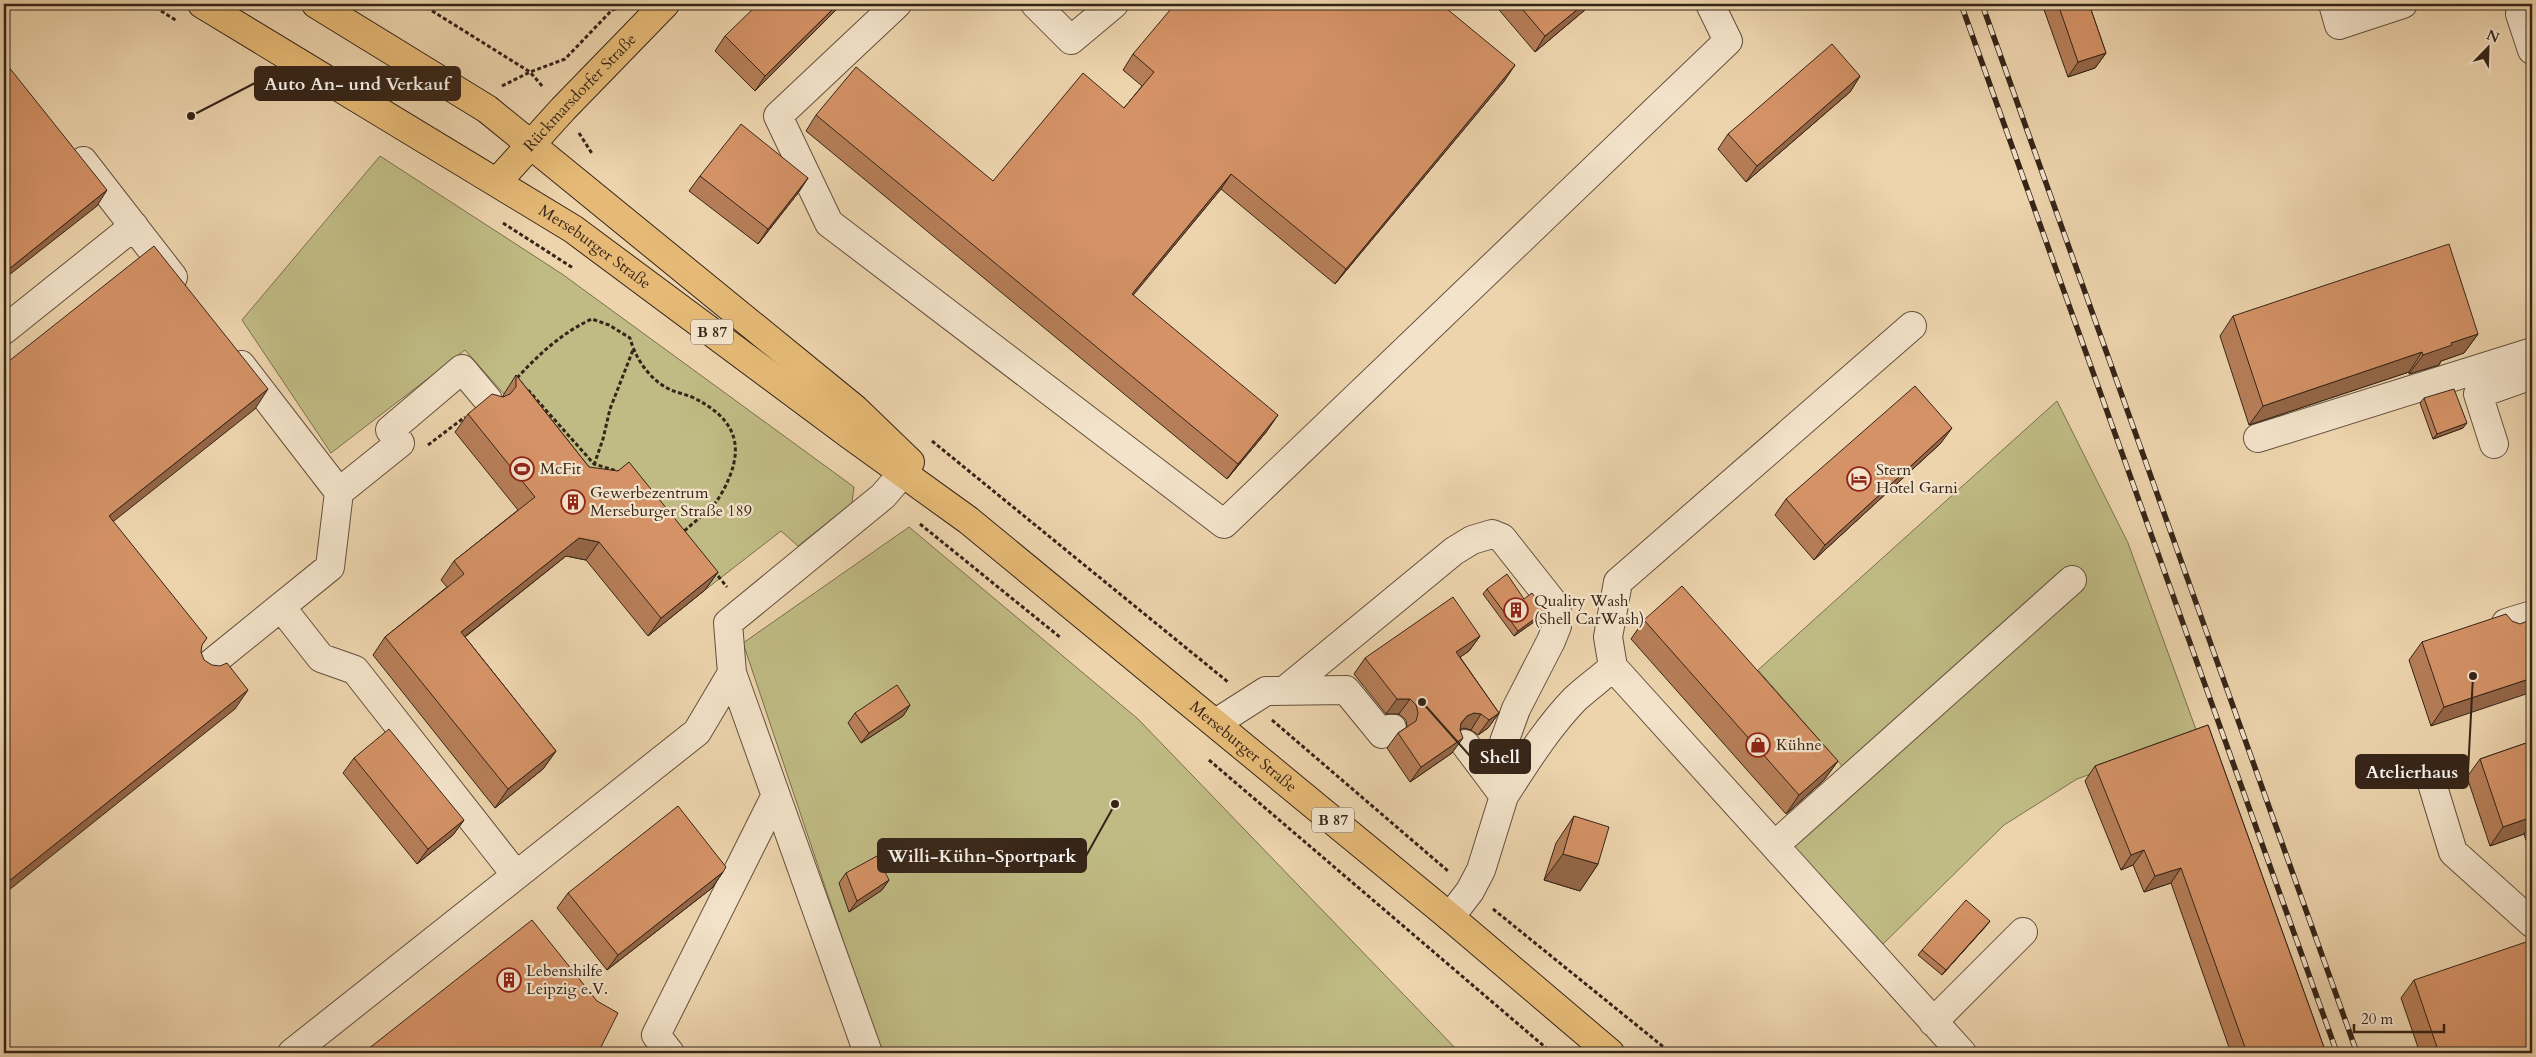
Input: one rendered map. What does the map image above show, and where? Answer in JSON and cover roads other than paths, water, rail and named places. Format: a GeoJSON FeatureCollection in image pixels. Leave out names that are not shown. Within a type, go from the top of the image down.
{"type":"FeatureCollection","features":[{"type":"Feature","properties":{"kind":"main road","name":"Merseburger Straße"},"geometry":{"type":"LineString","coordinates":[[202,4],[552,215],[606,252],[902,474],[968,520],[1450,917],[1610,1053]]}},
{"type":"Feature","properties":{"kind":"main road","name":"Merseburger Straße"},"geometry":{"type":"LineString","coordinates":[[316,4],[487,109],[855,409],[968,520]]}},
{"type":"Feature","properties":{"kind":"main road","name":"Rückmarsdorfer Straße"},"geometry":{"type":"LineString","coordinates":[[498,182],[531,144],[665,4]]}},
{"type":"Feature","properties":{"kind":"lane"},"geometry":{"type":"LineString","coordinates":[[896,4],[778,116],[829,223],[1224,524],[1728,41],[1710,4]]}},
{"type":"Feature","properties":{"kind":"lane"},"geometry":{"type":"LineString","coordinates":[[1035,4],[1071,40],[1114,4]]}},
{"type":"Feature","properties":{"kind":"lane"},"geometry":{"type":"LineString","coordinates":[[2333,4],[2339,25],[2404,4]]}},
{"type":"Feature","properties":{"kind":"lane"},"geometry":{"type":"LineString","coordinates":[[2532,9],[2520,14],[2532,50]]}},
{"type":"Feature","properties":{"kind":"lane"},"geometry":{"type":"LineString","coordinates":[[69,144],[188,296]]}},
{"type":"Feature","properties":{"kind":"lane"},"geometry":{"type":"LineString","coordinates":[[4,330],[134,226]]}},
{"type":"Feature","properties":{"kind":"lane"},"geometry":{"type":"LineString","coordinates":[[1912,326],[1618,582],[1608,637],[1614,667],[1962,1053]]}},
{"type":"Feature","properties":{"kind":"lane"},"geometry":{"type":"LineString","coordinates":[[203,670],[330,567],[339,492],[224,342]]}},
{"type":"Feature","properties":{"kind":"lane"},"geometry":{"type":"LineString","coordinates":[[2258,438],[2532,352]]}},
{"type":"Feature","properties":{"kind":"lane"},"geometry":{"type":"LineString","coordinates":[[339,492],[400,443],[390,430],[462,368],[488,400]]}},
{"type":"Feature","properties":{"kind":"lane"},"geometry":{"type":"LineString","coordinates":[[2494,444],[2478,394],[2532,376]]}},
{"type":"Feature","properties":{"kind":"lane"},"geometry":{"type":"LineString","coordinates":[[868,1053],[732,672],[728,623],[883,496],[902,474]]}},
{"type":"Feature","properties":{"kind":"lane"},"geometry":{"type":"LineString","coordinates":[[1216,723],[1267,694],[1454,551],[1472,540],[1492,534],[1502,538],[1551,600],[1557,612],[1557,626],[1551,641],[1516,709],[1504,742],[1503,754],[1507,791]]}},
{"type":"Feature","properties":{"kind":"lane"},"geometry":{"type":"LineString","coordinates":[[1774,845],[2072,580]]}},
{"type":"Feature","properties":{"kind":"lane"},"geometry":{"type":"LineString","coordinates":[[281,607],[321,658],[355,670],[516,875]]}},
{"type":"Feature","properties":{"kind":"lane"},"geometry":{"type":"LineString","coordinates":[[2508,627],[2506,623],[2532,615]]}},
{"type":"Feature","properties":{"kind":"lane"},"geometry":{"type":"LineString","coordinates":[[1450,917],[1470,891],[1481,870],[1507,791],[1543,737],[1576,699],[1614,667]]}},
{"type":"Feature","properties":{"kind":"lane"},"geometry":{"type":"LineString","coordinates":[[292,1053],[697,732],[732,672]]}},
{"type":"Feature","properties":{"kind":"lane"},"geometry":{"type":"LineString","coordinates":[[1267,694],[1346,690],[1382,734],[1392,728]]}},
{"type":"Feature","properties":{"kind":"lane"},"geometry":{"type":"LineString","coordinates":[[1465,744],[1507,791]]}},
{"type":"Feature","properties":{"kind":"lane"},"geometry":{"type":"LineString","coordinates":[[2430,777],[2453,852],[2532,923]]}},
{"type":"Feature","properties":{"kind":"lane"},"geometry":{"type":"LineString","coordinates":[[670,1053],[656,1035],[775,796]]}},
{"type":"Feature","properties":{"kind":"lane"},"geometry":{"type":"LineString","coordinates":[[1933,1022],[2023,932]]}},
{"type":"Feature","properties":{"kind":"railway"},"geometry":{"type":"LineString","coordinates":[[1961,4],[2337,1053]]}},
{"type":"Feature","properties":{"kind":"railway"},"geometry":{"type":"LineString","coordinates":[[1982,4],[2357,1053]]}},
{"type":"Feature","properties":{"kind":"place","name":"Auto An- und Verkauf"},"geometry":{"type":"Point","coordinates":[191,116]}},
{"type":"Feature","properties":{"kind":"place","name":"McFit"},"geometry":{"type":"Point","coordinates":[522,469]}},
{"type":"Feature","properties":{"kind":"place","name":"Stern Hotel Garni"},"geometry":{"type":"Point","coordinates":[1859,479]}},
{"type":"Feature","properties":{"kind":"place","name":"Gewerbezentrum Merseburger Straße 189"},"geometry":{"type":"Point","coordinates":[573,502]}},
{"type":"Feature","properties":{"kind":"place","name":"Quality Wash (Shell CarWash)"},"geometry":{"type":"Point","coordinates":[1516,610]}},
{"type":"Feature","properties":{"kind":"place","name":"Atelierhaus"},"geometry":{"type":"Point","coordinates":[2473,676]}},
{"type":"Feature","properties":{"kind":"place","name":"Shell"},"geometry":{"type":"Point","coordinates":[1422,702]}},
{"type":"Feature","properties":{"kind":"place","name":"Kühne"},"geometry":{"type":"Point","coordinates":[1758,745]}},
{"type":"Feature","properties":{"kind":"place","name":"Willi-Kühn-Sportpark"},"geometry":{"type":"Point","coordinates":[1115,804]}},
{"type":"Feature","properties":{"kind":"place","name":"Lebenshilfe Leipzig e.V."},"geometry":{"type":"Point","coordinates":[509,980]}}]}
